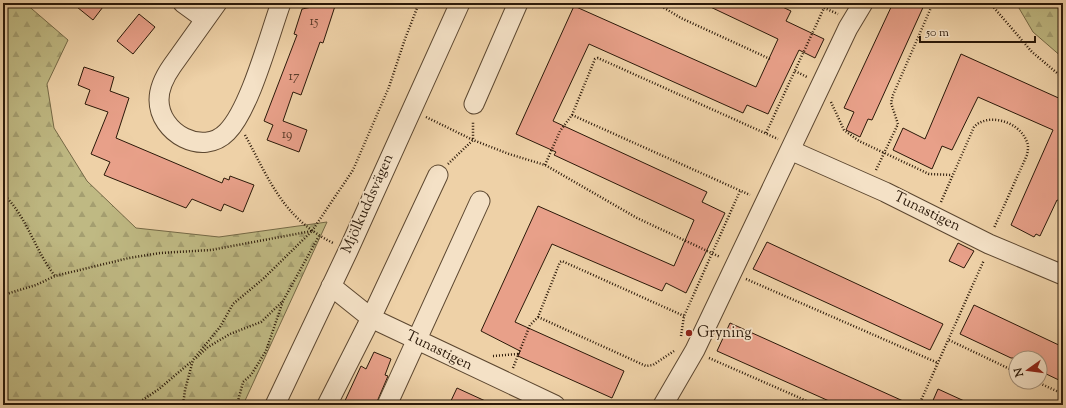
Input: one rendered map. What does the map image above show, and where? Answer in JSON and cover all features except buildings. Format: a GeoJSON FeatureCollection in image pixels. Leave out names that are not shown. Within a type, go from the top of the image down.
{"type":"FeatureCollection","features":[{"type":"Feature","properties":{"kind":"street"},"geometry":{"type":"LineString","coordinates":[[183,3],[205,19]]}},
{"type":"Feature","properties":{"kind":"street"},"geometry":{"type":"LineString","coordinates":[[217,3],[165,77],[159,101],[163,115],[169,126],[177,135],[189,140],[201,142],[222,137],[238,120],[257,71],[280,3]]}},
{"type":"Feature","properties":{"kind":"street","name":"Mjölkuddsvägen"},"geometry":{"type":"LineString","coordinates":[[275,405],[460,3]]}},
{"type":"Feature","properties":{"kind":"street"},"geometry":{"type":"LineString","coordinates":[[474,104],[518,3]]}},
{"type":"Feature","properties":{"kind":"street"},"geometry":{"type":"LineString","coordinates":[[663,405],[688,345],[765,202],[848,28],[863,3]]}},
{"type":"Feature","properties":{"kind":"street","name":"Tunastigen"},"geometry":{"type":"LineString","coordinates":[[790,150],[914,206],[991,238],[1063,275]]}},
{"type":"Feature","properties":{"kind":"street"},"geometry":{"type":"LineString","coordinates":[[327,405],[371,318],[438,175]]}},
{"type":"Feature","properties":{"kind":"street"},"geometry":{"type":"LineString","coordinates":[[387,405],[418,340],[480,201]]}},
{"type":"Feature","properties":{"kind":"street","name":"Tunastigen"},"geometry":{"type":"LineString","coordinates":[[331,286],[371,318],[555,405]]}},
{"type":"Feature","properties":{"kind":"path"},"geometry":{"type":"LineString","coordinates":[[184,405],[184,390],[193,360],[220,327],[233,304],[263,279],[312,231],[330,208],[353,170],[389,87],[419,3]]}},
{"type":"Feature","properties":{"kind":"path"},"geometry":{"type":"LineString","coordinates":[[656,3],[681,18],[770,59]]}},
{"type":"Feature","properties":{"kind":"path"},"geometry":{"type":"LineString","coordinates":[[813,3],[844,17]]}},
{"type":"Feature","properties":{"kind":"path"},"geometry":{"type":"LineString","coordinates":[[874,174],[898,124],[891,103],[893,95],[933,3]]}},
{"type":"Feature","properties":{"kind":"path"},"geometry":{"type":"LineString","coordinates":[[990,3],[1032,52],[1063,78]]}},
{"type":"Feature","properties":{"kind":"path"},"geometry":{"type":"LineString","coordinates":[[766,133],[824,8]]}},
{"type":"Feature","properties":{"kind":"path"},"geometry":{"type":"LineString","coordinates":[[545,165],[560,131],[572,115],[595,59],[598,58],[786,142],[790,150]]}},
{"type":"Feature","properties":{"kind":"path"},"geometry":{"type":"LineString","coordinates":[[795,71],[825,86],[844,130],[859,141],[930,174],[952,175]]}},
{"type":"Feature","properties":{"kind":"path"},"geometry":{"type":"LineString","coordinates":[[438,175],[472,140],[474,104]]}},
{"type":"Feature","properties":{"kind":"path"},"geometry":{"type":"LineString","coordinates":[[422,115],[472,140],[509,154],[545,165],[637,218],[732,264],[738,274],[745,278],[938,363]]}},
{"type":"Feature","properties":{"kind":"path"},"geometry":{"type":"LineString","coordinates":[[572,115],[765,202]]}},
{"type":"Feature","properties":{"kind":"path"},"geometry":{"type":"LineString","coordinates":[[238,120],[276,194],[294,216],[318,236],[335,244]]}},
{"type":"Feature","properties":{"kind":"path"},"geometry":{"type":"LineString","coordinates":[[919,405],[983,263],[991,238],[1026,160],[1028,147],[1026,138],[1020,130],[1003,121],[980,123],[974,127],[939,206]]}},
{"type":"Feature","properties":{"kind":"path"},"geometry":{"type":"LineString","coordinates":[[688,345],[684,316],[740,191]]}},
{"type":"Feature","properties":{"kind":"path"},"geometry":{"type":"LineString","coordinates":[[3,194],[14,206],[44,261],[55,276]]}},
{"type":"Feature","properties":{"kind":"path"},"geometry":{"type":"LineString","coordinates":[[3,295],[36,285],[55,276],[129,258],[160,253],[211,250],[312,231]]}},
{"type":"Feature","properties":{"kind":"path"},"geometry":{"type":"LineString","coordinates":[[237,405],[243,382],[251,374],[268,347],[283,301],[318,236]]}},
{"type":"Feature","properties":{"kind":"path"},"geometry":{"type":"LineString","coordinates":[[506,383],[530,325],[538,317],[560,262],[562,261],[684,316]]}},
{"type":"Feature","properties":{"kind":"path"},"geometry":{"type":"LineString","coordinates":[[135,405],[159,389],[208,347],[230,334],[261,322],[283,301]]}},
{"type":"Feature","properties":{"kind":"path"},"geometry":{"type":"LineString","coordinates":[[538,317],[646,366],[653,365],[674,351],[688,345]]}},
{"type":"Feature","properties":{"kind":"path"},"geometry":{"type":"LineString","coordinates":[[949,340],[1008,368]]}},
{"type":"Feature","properties":{"kind":"path"},"geometry":{"type":"LineString","coordinates":[[688,345],[729,368],[816,405]]}},
{"type":"Feature","properties":{"kind":"path"},"geometry":{"type":"LineString","coordinates":[[1048,387],[1063,394]]}},
{"type":"Feature","properties":{"kind":"green space"},"geometry":{"type":"Polygon","coordinates":[[[3,3],[25,3],[68,40],[47,84],[54,128],[87,181],[136,228],[219,237],[327,222],[243,405],[3,405],[3,3]]]}},
{"type":"Feature","properties":{"kind":"green space"},"geometry":{"type":"Polygon","coordinates":[[[1016,3],[1063,3],[1063,58],[1033,32],[1016,3]]]}},
{"type":"Feature","properties":{"kind":"place","name":"Gryning"},"geometry":{"type":"Point","coordinates":[689,333]}}]}
